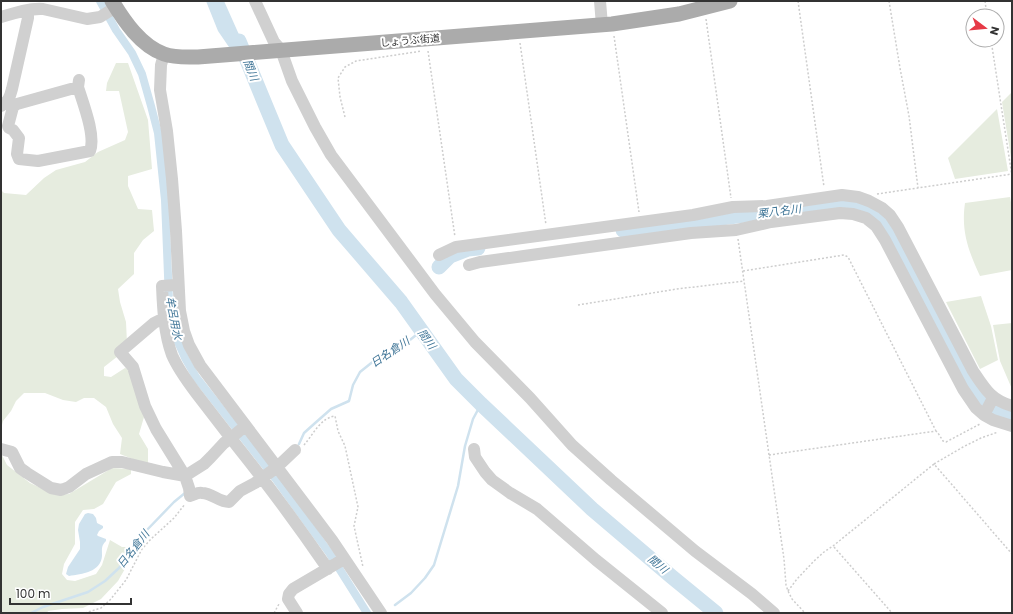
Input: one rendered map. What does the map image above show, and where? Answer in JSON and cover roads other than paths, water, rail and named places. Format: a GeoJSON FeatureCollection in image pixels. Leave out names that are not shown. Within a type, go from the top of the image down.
{"type":"FeatureCollection","features":[{"type":"Feature","properties":{"kind":"main road","name":"しょうぶ街道"},"geometry":{"type":"LineString","coordinates":[[114,4],[138,37],[150,48],[174,57],[198,57],[607,24],[679,14],[730,1]]}},
{"type":"Feature","properties":{"kind":"street"},"geometry":{"type":"LineString","coordinates":[[254,1],[314,127],[331,155],[435,294],[475,342],[530,398],[572,445],[695,551],[752,594],[774,613]]}},
{"type":"Feature","properties":{"kind":"street"},"geometry":{"type":"LineString","coordinates":[[600,1],[607,24]]}},
{"type":"Feature","properties":{"kind":"street"},"geometry":{"type":"LineString","coordinates":[[1,17],[37,8],[87,19],[100,17],[114,4]]}},
{"type":"Feature","properties":{"kind":"street"},"geometry":{"type":"LineString","coordinates":[[7,105],[18,104],[78,83],[90,128],[92,147],[90,151],[38,161],[19,159],[17,154],[19,138],[8,126],[7,105],[28,18],[28,10]]}},
{"type":"Feature","properties":{"kind":"street"},"geometry":{"type":"LineString","coordinates":[[164,54],[161,66],[160,90],[167,131],[176,231],[173,285],[184,332],[189,345],[238,432],[269,473],[293,518],[336,564],[360,581],[381,613]]}},
{"type":"Feature","properties":{"kind":"street"},"geometry":{"type":"LineString","coordinates":[[439,255],[456,247],[693,215],[733,207],[767,206],[842,195],[858,198],[869,201],[882,208],[890,215],[898,227],[973,371],[992,399],[1012,406]]}},
{"type":"Feature","properties":{"kind":"street"},"geometry":{"type":"LineString","coordinates":[[469,265],[480,262],[691,233],[736,230],[771,222],[840,213],[853,214],[866,218],[876,226],[885,240],[963,389],[976,408],[986,415],[1008,425]]}},
{"type":"Feature","properties":{"kind":"street"},"geometry":{"type":"LineString","coordinates":[[173,285],[162,286],[164,318],[167,337],[179,370],[238,432],[269,473],[324,530],[336,564]]}},
{"type":"Feature","properties":{"kind":"street"},"geometry":{"type":"LineString","coordinates":[[164,318],[154,323],[120,352],[134,368],[145,406],[156,429],[185,476],[190,496],[201,492],[224,502],[230,502],[240,491],[269,473],[295,450]]}},
{"type":"Feature","properties":{"kind":"street"},"geometry":{"type":"LineString","coordinates":[[986,415],[992,399]]}},
{"type":"Feature","properties":{"kind":"street"},"geometry":{"type":"LineString","coordinates":[[185,476],[204,464],[224,443],[238,432]]}},
{"type":"Feature","properties":{"kind":"street"},"geometry":{"type":"LineString","coordinates":[[1,449],[12,452],[20,468],[27,473],[51,488],[62,490],[69,487],[86,474],[112,462],[122,462],[185,476]]}},
{"type":"Feature","properties":{"kind":"street"},"geometry":{"type":"LineString","coordinates":[[474,449],[476,457],[484,472],[492,480],[537,509],[596,560],[662,613]]}},
{"type":"Feature","properties":{"kind":"street"},"geometry":{"type":"LineString","coordinates":[[297,613],[288,599],[289,594],[293,589],[336,564]]}},
{"type":"Feature","properties":{"kind":"water"},"geometry":{"type":"Polygon","coordinates":[[[206,1],[224,1],[245,48],[231,50],[218,31],[206,1]]]}},
{"type":"Feature","properties":{"kind":"water"},"geometry":{"type":"Polygon","coordinates":[[[85,514],[93,514],[97,523],[103,526],[97,535],[106,539],[102,548],[101,561],[95,569],[69,576],[66,574],[68,567],[80,549],[78,530],[79,524],[85,514]]]}},
{"type":"Feature","properties":{"kind":"waterway","name":"牟呂用水"},"geometry":{"type":"LineString","coordinates":[[100,1],[116,30],[132,53],[142,74],[158,133],[165,200],[169,300],[178,342],[196,377],[275,478],[330,554],[367,613]]}},
{"type":"Feature","properties":{"kind":"waterway","name":"間川"},"geometry":{"type":"LineString","coordinates":[[239,41],[282,145],[339,230],[401,302],[456,379],[592,509],[716,613]]}},
{"type":"Feature","properties":{"kind":"waterway","name":"栗八名川"},"geometry":{"type":"LineString","coordinates":[[623,230],[828,205],[847,204],[865,209],[875,215],[890,228],[978,397],[998,410],[1012,414]]}},
{"type":"Feature","properties":{"kind":"waterway","name":"栗八名川"},"geometry":{"type":"LineString","coordinates":[[439,267],[450,256],[468,249],[478,248]]}},
{"type":"Feature","properties":{"kind":"waterway","name":"日名倉川"},"geometry":{"type":"LineString","coordinates":[[299,444],[304,433],[331,409],[349,401],[353,385],[360,372],[380,356],[405,344],[421,331]]}},
{"type":"Feature","properties":{"kind":"waterway"},"geometry":{"type":"LineString","coordinates":[[395,605],[411,593],[425,578],[434,565],[458,486],[465,446],[473,419],[481,404]]}},
{"type":"Feature","properties":{"kind":"waterway","name":"日名倉川"},"geometry":{"type":"LineString","coordinates":[[31,613],[43,607],[88,592],[105,581],[119,568],[145,532],[174,502],[185,493]]}}]}
